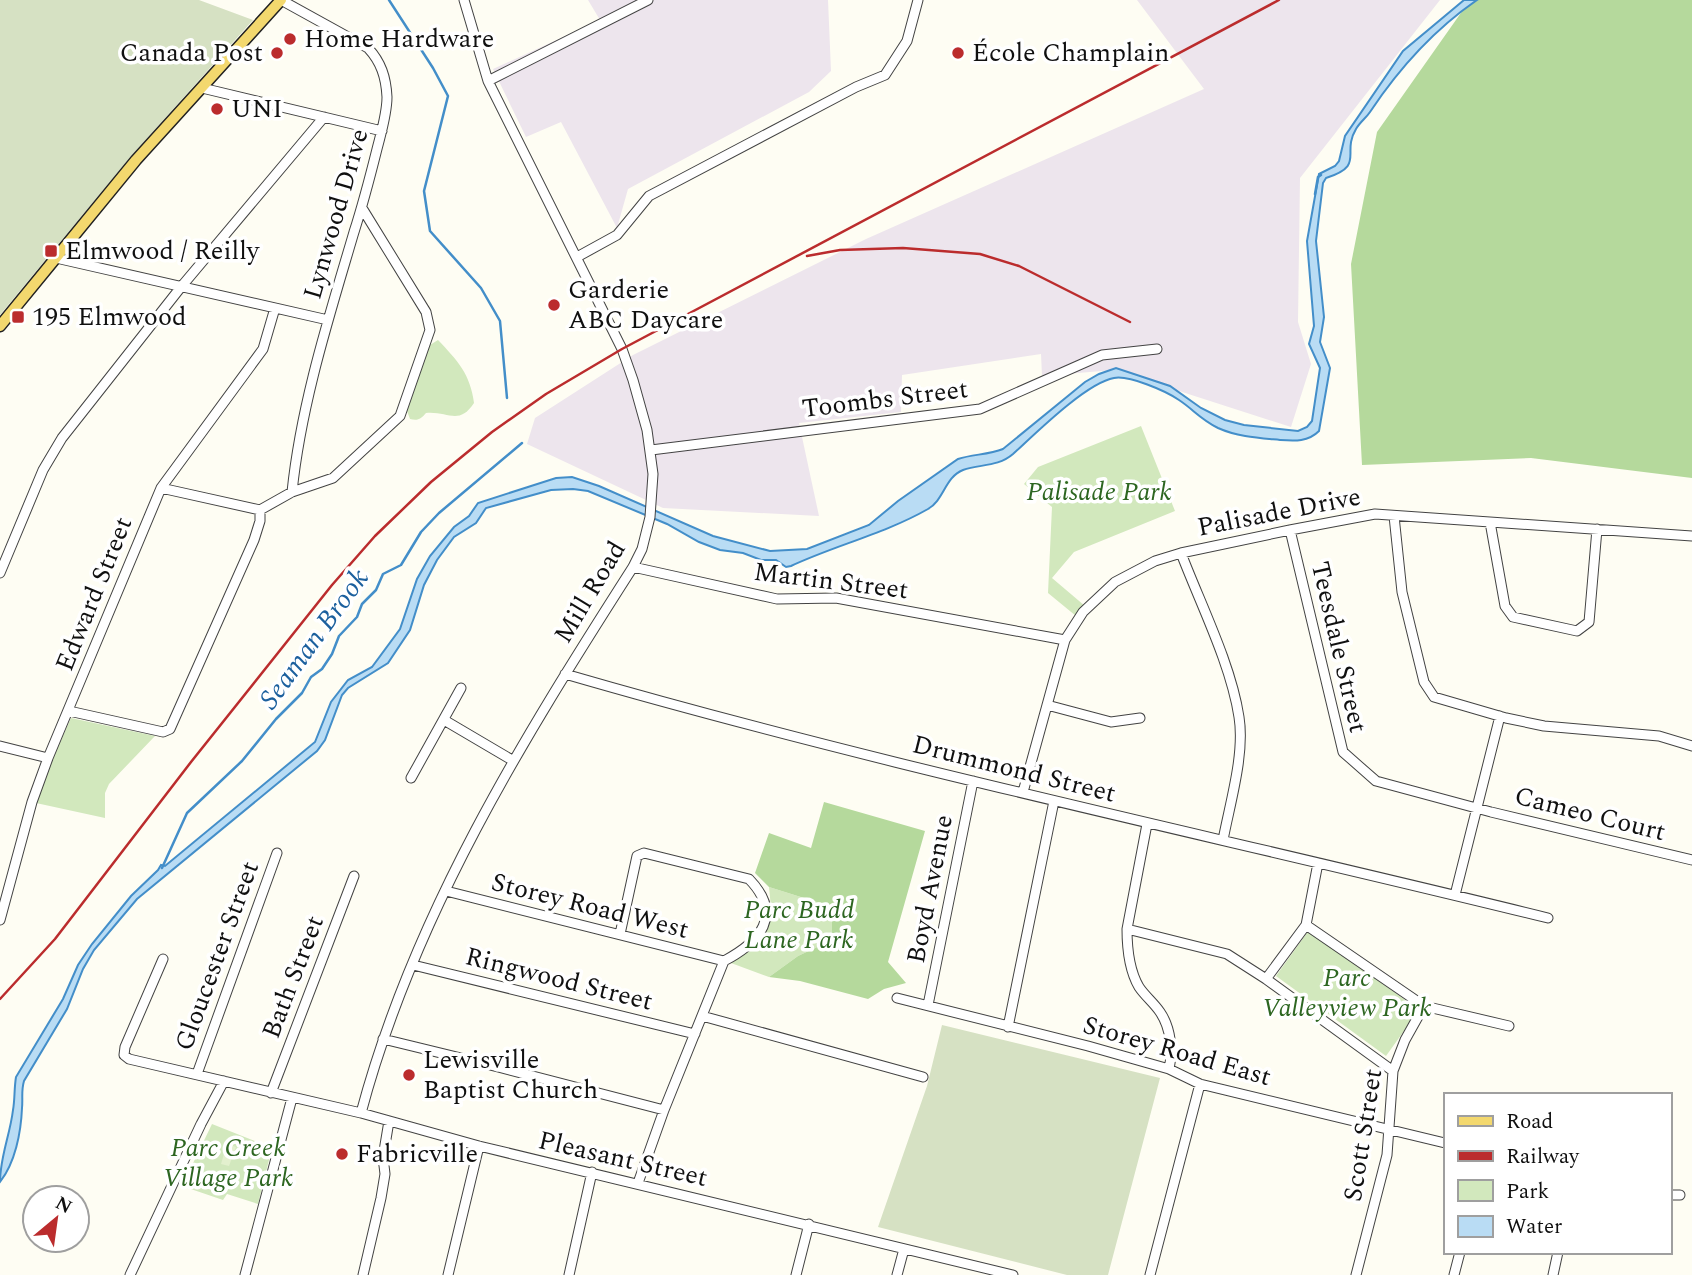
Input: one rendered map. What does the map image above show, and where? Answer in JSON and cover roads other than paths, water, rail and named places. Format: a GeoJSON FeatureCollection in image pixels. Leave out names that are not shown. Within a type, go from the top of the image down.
{"type":"FeatureCollection","features":[{"type":"Feature","properties":{"kind":"main road"},"geometry":{"type":"LineString","coordinates":[[0,326],[136,160],[281,0]]}},
{"type":"Feature","properties":{"kind":"street","name":"Lynwood Drive"},"geometry":{"type":"LineString","coordinates":[[281,0],[368,48],[377,58],[385,75],[387,99],[382,131],[362,208],[328,320],[296,454],[292,492]]}},
{"type":"Feature","properties":{"kind":"street","name":"Mill Road"},"geometry":{"type":"LineString","coordinates":[[361,1113],[383,1040],[413,965],[475,828],[512,760],[633,567],[646,537],[653,497],[651,450],[628,364],[488,81],[464,0]]}},
{"type":"Feature","properties":{"kind":"street"},"geometry":{"type":"LineString","coordinates":[[488,81],[648,0]]}},
{"type":"Feature","properties":{"kind":"street"},"geometry":{"type":"LineString","coordinates":[[577,257],[617,235],[649,195],[856,87],[885,75],[907,41],[918,0]]}},
{"type":"Feature","properties":{"kind":"street"},"geometry":{"type":"LineString","coordinates":[[202,88],[382,131]]}},
{"type":"Feature","properties":{"kind":"street"},"geometry":{"type":"LineString","coordinates":[[0,573],[44,470],[62,438],[181,287],[324,117]]}},
{"type":"Feature","properties":{"kind":"street"},"geometry":{"type":"LineString","coordinates":[[161,488],[260,510],[292,492],[333,478],[400,416],[430,331],[426,312],[362,208]]}},
{"type":"Feature","properties":{"kind":"street"},"geometry":{"type":"LineString","coordinates":[[56,258],[328,320]]}},
{"type":"Feature","properties":{"kind":"street","name":"Edward Street"},"geometry":{"type":"LineString","coordinates":[[0,920],[32,802],[48,758],[161,488],[263,349],[275,308]]}},
{"type":"Feature","properties":{"kind":"street","name":"Toombs Street"},"geometry":{"type":"LineString","coordinates":[[651,450],[980,409],[1101,355],[1157,349]]}},
{"type":"Feature","properties":{"kind":"street"},"geometry":{"type":"LineString","coordinates":[[69,711],[163,732],[170,729],[254,540],[260,521],[260,510]]}},
{"type":"Feature","properties":{"kind":"street","name":"Palisade Drive"},"geometry":{"type":"LineString","coordinates":[[1023,792],[1065,640],[1083,612],[1115,582],[1155,561],[1181,553],[1375,514],[1692,536]]}},
{"type":"Feature","properties":{"kind":"street"},"geometry":{"type":"LineString","coordinates":[[1394,516],[1402,592],[1424,682],[1434,696],[1544,726],[1659,736],[1692,746]]}},
{"type":"Feature","properties":{"kind":"street"},"geometry":{"type":"LineString","coordinates":[[1490,522],[1504,606],[1513,617],[1577,631],[1589,622],[1597,529]]}},
{"type":"Feature","properties":{"kind":"street","name":"Teesdale Street"},"geometry":{"type":"LineString","coordinates":[[1290,530],[1343,752],[1376,781],[1478,807]]}},
{"type":"Feature","properties":{"kind":"street"},"geometry":{"type":"LineString","coordinates":[[1181,553],[1228,674],[1239,718],[1239,750],[1223,840]]}},
{"type":"Feature","properties":{"kind":"street","name":"Martin Street"},"geometry":{"type":"LineString","coordinates":[[633,567],[777,599],[836,598],[1065,640]]}},
{"type":"Feature","properties":{"kind":"street","name":"Drummond Street"},"geometry":{"type":"LineString","coordinates":[[565,674],[758,729],[1548,918]]}},
{"type":"Feature","properties":{"kind":"street"},"geometry":{"type":"LineString","coordinates":[[411,778],[461,688]]}},
{"type":"Feature","properties":{"kind":"street"},"geometry":{"type":"LineString","coordinates":[[1047,705],[1111,722],[1140,718]]}},
{"type":"Feature","properties":{"kind":"street"},"geometry":{"type":"LineString","coordinates":[[1455,895],[1500,716]]}},
{"type":"Feature","properties":{"kind":"street"},"geometry":{"type":"LineString","coordinates":[[444,720],[512,760]]}},
{"type":"Feature","properties":{"kind":"street"},"geometry":{"type":"LineString","coordinates":[[0,746],[48,758]]}},
{"type":"Feature","properties":{"kind":"street","name":"Boyd Avenue"},"geometry":{"type":"LineString","coordinates":[[928,1005],[973,780]]}},
{"type":"Feature","properties":{"kind":"street"},"geometry":{"type":"LineString","coordinates":[[1008,1027],[1054,801]]}},
{"type":"Feature","properties":{"kind":"street","name":"Cameo Court"},"geometry":{"type":"LineString","coordinates":[[1478,807],[1692,860]]}},
{"type":"Feature","properties":{"kind":"street"},"geometry":{"type":"LineString","coordinates":[[1147,824],[1127,929],[1127,945],[1130,964],[1139,986],[1162,1014],[1171,1039],[1169,1069]]}},
{"type":"Feature","properties":{"kind":"street","name":"Gloucester Street"},"geometry":{"type":"LineString","coordinates":[[197,1073],[277,853]]}},
{"type":"Feature","properties":{"kind":"street"},"geometry":{"type":"LineString","coordinates":[[620,934],[637,856],[645,853],[749,879],[759,889],[765,906],[765,922],[758,938],[745,950],[724,961],[664,1110],[638,1183]]}},
{"type":"Feature","properties":{"kind":"street"},"geometry":{"type":"LineString","coordinates":[[1266,979],[1306,925],[1318,863]]}},
{"type":"Feature","properties":{"kind":"street","name":"Bath Street"},"geometry":{"type":"LineString","coordinates":[[271,1093],[354,876]]}},
{"type":"Feature","properties":{"kind":"street","name":"Storey Road West"},"geometry":{"type":"LineString","coordinates":[[446,891],[724,961]]}},
{"type":"Feature","properties":{"kind":"street"},"geometry":{"type":"LineString","coordinates":[[1306,925],[1424,1006],[1509,1026]]}},
{"type":"Feature","properties":{"kind":"street"},"geometry":{"type":"LineString","coordinates":[[1127,929],[1227,954],[1392,1070]]}},
{"type":"Feature","properties":{"kind":"street","name":"Pleasant Street"},"geometry":{"type":"LineString","coordinates":[[163,959],[125,1047],[124,1055],[129,1059],[361,1113],[479,1146],[1013,1275]]}},
{"type":"Feature","properties":{"kind":"street","name":"Ringwood Street"},"geometry":{"type":"LineString","coordinates":[[413,965],[695,1034]]}},
{"type":"Feature","properties":{"kind":"street","name":"Storey Road East"},"geometry":{"type":"LineString","coordinates":[[897,998],[1169,1069],[1200,1084],[1444,1143]]}},
{"type":"Feature","properties":{"kind":"street","name":"Scott Street"},"geometry":{"type":"LineString","coordinates":[[1356,1275],[1387,1155],[1392,1070],[1424,1006]]}},
{"type":"Feature","properties":{"kind":"street"},"geometry":{"type":"LineString","coordinates":[[702,1016],[923,1077]]}},
{"type":"Feature","properties":{"kind":"street"},"geometry":{"type":"LineString","coordinates":[[383,1040],[664,1110]]}},
{"type":"Feature","properties":{"kind":"street"},"geometry":{"type":"LineString","coordinates":[[130,1275],[201,1124],[225,1081]]}},
{"type":"Feature","properties":{"kind":"street"},"geometry":{"type":"LineString","coordinates":[[1150,1275],[1200,1084]]}},
{"type":"Feature","properties":{"kind":"street"},"geometry":{"type":"LineString","coordinates":[[245,1275],[292,1098]]}},
{"type":"Feature","properties":{"kind":"street"},"geometry":{"type":"LineString","coordinates":[[363,1275],[381,1198],[385,1174],[383,1157],[389,1121]]}},
{"type":"Feature","properties":{"kind":"street"},"geometry":{"type":"LineString","coordinates":[[448,1275],[479,1146]]}},
{"type":"Feature","properties":{"kind":"street"},"geometry":{"type":"LineString","coordinates":[[569,1275],[592,1172]]}},
{"type":"Feature","properties":{"kind":"street"},"geometry":{"type":"LineString","coordinates":[[1671,1195],[1680,1195]]}},
{"type":"Feature","properties":{"kind":"street"},"geometry":{"type":"LineString","coordinates":[[796,1275],[808,1224]]}},
{"type":"Feature","properties":{"kind":"street"},"geometry":{"type":"LineString","coordinates":[[897,1275],[904,1249]]}},
{"type":"Feature","properties":{"kind":"street"},"geometry":{"type":"LineString","coordinates":[[1454,1275],[1459,1254]]}},
{"type":"Feature","properties":{"kind":"street"},"geometry":{"type":"LineString","coordinates":[[1553,1275],[1558,1254]]}},
{"type":"Feature","properties":{"kind":"water"},"geometry":{"type":"Polygon","coordinates":[[[1464,0],[1477,0],[1432,37],[1405,66],[1356,129],[1352,138],[1349,163],[1338,173],[1326,178],[1323,183],[1316,241],[1324,317],[1320,342],[1330,368],[1319,431],[1315,435],[1291,441],[1233,433],[1212,425],[1165,392],[1138,381],[1114,378],[1076,399],[1007,458],[957,473],[938,500],[928,509],[894,526],[786,567],[776,560],[761,560],[699,542],[667,524],[588,491],[551,490],[486,508],[476,523],[454,537],[437,560],[424,585],[410,630],[388,663],[348,688],[342,695],[325,740],[317,751],[137,899],[94,950],[67,1009],[24,1081],[16,1147],[10,1166],[0,1182],[16,1077],[63,999],[78,965],[92,944],[131,896],[161,865],[165,866],[315,742],[331,702],[348,680],[372,667],[400,629],[417,579],[430,556],[478,503],[556,478],[572,477],[599,486],[713,536],[770,551],[807,549],[869,525],[958,459],[1003,449],[1085,382],[1116,368],[1170,386],[1201,408],[1225,420],[1244,425],[1298,431],[1307,427],[1312,421],[1320,368],[1309,344],[1314,326],[1307,241],[1319,174],[1339,161],[1345,136],[1403,51],[1464,0]]]}},
{"type":"Feature","properties":{"kind":"waterway","name":"Seaman Brook"},"geometry":{"type":"LineString","coordinates":[[389,0],[448,96],[424,191],[430,231],[481,288],[500,321],[507,398]]}},
{"type":"Feature","properties":{"kind":"waterway"},"geometry":{"type":"LineString","coordinates":[[1315,194],[1318,177],[1321,175]]}},
{"type":"Feature","properties":{"kind":"waterway","name":"Seaman Brook"},"geometry":{"type":"LineString","coordinates":[[162,868],[187,813],[242,761],[276,719],[302,693],[311,677],[322,669],[339,636],[357,617],[362,604],[376,590],[383,574],[401,565],[421,532],[439,513],[522,443]]}},
{"type":"Feature","properties":{"kind":"railway"},"geometry":{"type":"LineString","coordinates":[[0,999],[55,939],[332,585],[375,536],[431,482],[492,432],[546,394],[622,349],[1279,0]]}},
{"type":"Feature","properties":{"kind":"railway"},"geometry":{"type":"LineString","coordinates":[[807,256],[840,250],[903,248],[980,254],[1019,266],[1130,322]]}},
{"type":"Feature","properties":{"kind":"place","name":"Home Hardware"},"geometry":{"type":"Point","coordinates":[290,39]}},
{"type":"Feature","properties":{"kind":"place","name":"Canada Post"},"geometry":{"type":"Point","coordinates":[277,53]}},
{"type":"Feature","properties":{"kind":"place","name":"École Champlain"},"geometry":{"type":"Point","coordinates":[958,53]}},
{"type":"Feature","properties":{"kind":"place","name":"UNI"},"geometry":{"type":"Point","coordinates":[217,109]}},
{"type":"Feature","properties":{"kind":"place","name":"Elmwood / Reilly"},"geometry":{"type":"Point","coordinates":[51,251]}},
{"type":"Feature","properties":{"kind":"place","name":"Garderie ABC Daycare"},"geometry":{"type":"Point","coordinates":[554,305]}},
{"type":"Feature","properties":{"kind":"place","name":"195 Elmwood"},"geometry":{"type":"Point","coordinates":[18,317]}},
{"type":"Feature","properties":{"kind":"place","name":"Lewisville Baptist Church"},"geometry":{"type":"Point","coordinates":[409,1075]}},
{"type":"Feature","properties":{"kind":"place","name":"Fabricville"},"geometry":{"type":"Point","coordinates":[342,1154]}},
{"type":"Feature","properties":{"kind":"park label","name":"Palisade Park"},"geometry":{"type":"Point","coordinates":[1099,492]}},
{"type":"Feature","properties":{"kind":"park label","name":"Parc Budd Lane Park"},"geometry":{"type":"Point","coordinates":[799,925]}},
{"type":"Feature","properties":{"kind":"park label","name":"Parc Valleyview Park"},"geometry":{"type":"Point","coordinates":[1347,993]}},
{"type":"Feature","properties":{"kind":"park label","name":"Parc Creek Village Park"},"geometry":{"type":"Point","coordinates":[228,1163]}}]}
